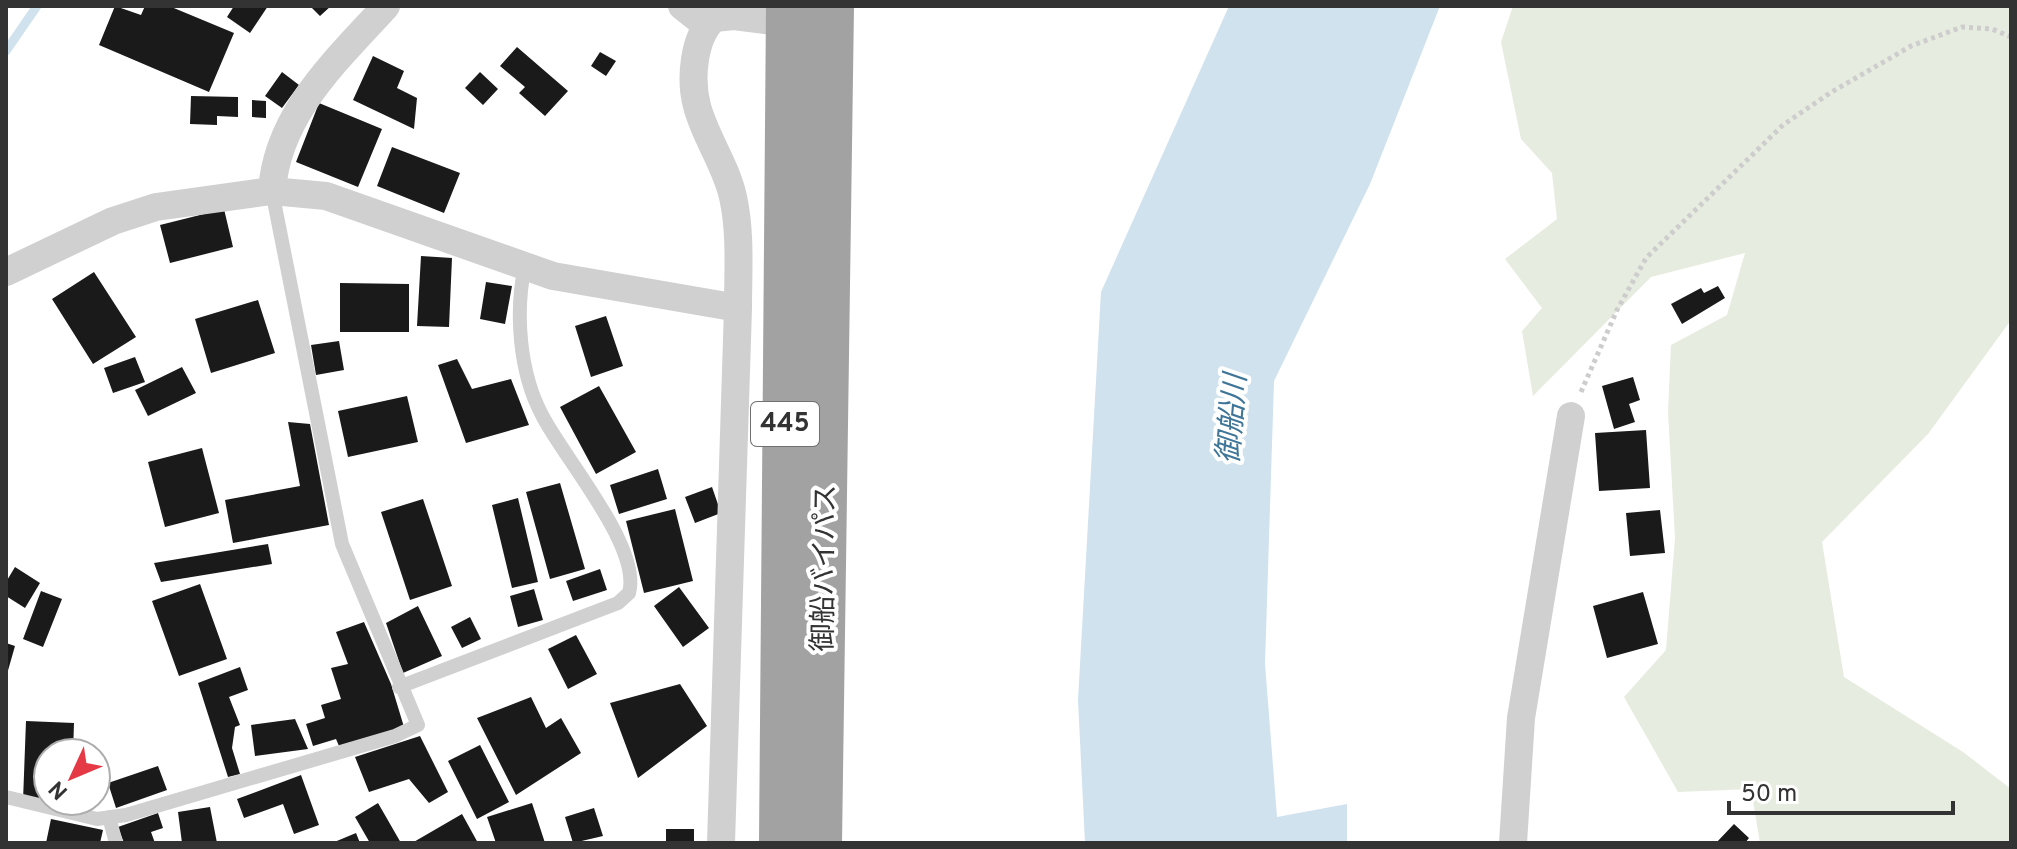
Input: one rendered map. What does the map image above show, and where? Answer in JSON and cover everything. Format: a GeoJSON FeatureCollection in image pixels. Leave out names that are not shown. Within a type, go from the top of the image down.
{"type":"FeatureCollection","features":[{"type":"Feature","properties":{"kind":"highway","name":"御船バイパス"},"geometry":{"type":"LineString","coordinates":[[820,843],[832,6]]}},
{"type":"Feature","properties":{"kind":"highway","name":"御船バイパス"},"geometry":{"type":"LineString","coordinates":[[781,843],[788,15]]}},
{"type":"Feature","properties":{"kind":"street"},"geometry":{"type":"LineString","coordinates":[[272,191],[278,151],[291,121],[310,92],[386,6]]}},
{"type":"Feature","properties":{"kind":"street"},"geometry":{"type":"LineString","coordinates":[[682,6],[706,25]]}},
{"type":"Feature","properties":{"kind":"street"},"geometry":{"type":"LineString","coordinates":[[721,843],[738,308],[737,221],[733,195],[696,105],[695,70],[700,37],[714,18],[788,15]]}},
{"type":"Feature","properties":{"kind":"street"},"geometry":{"type":"LineString","coordinates":[[6,272],[113,221],[156,207],[272,191],[326,196],[553,276],[738,308]]}},
{"type":"Feature","properties":{"kind":"street"},"geometry":{"type":"LineString","coordinates":[[1513,843],[1521,718],[1571,416]]}},
{"type":"Feature","properties":{"kind":"lane"},"geometry":{"type":"LineString","coordinates":[[112,816],[418,725],[399,687],[342,544],[272,191]]}},
{"type":"Feature","properties":{"kind":"lane"},"geometry":{"type":"LineString","coordinates":[[399,687],[618,603],[629,593],[632,583],[612,525],[540,413],[519,321],[525,266]]}},
{"type":"Feature","properties":{"kind":"lane"},"geometry":{"type":"LineString","coordinates":[[6,797],[32,803]]}},
{"type":"Feature","properties":{"kind":"lane"},"geometry":{"type":"LineString","coordinates":[[89,817],[109,817],[116,843]]}},
{"type":"Feature","properties":{"kind":"path"},"geometry":{"type":"LineString","coordinates":[[1571,416],[1617,310],[1646,258],[1783,125],[1830,93],[1911,46],[1962,27],[1992,29],[2011,37]]}},
{"type":"Feature","properties":{"kind":"shaded area"},"geometry":{"type":"Polygon","coordinates":[[[1513,6],[2011,6],[2011,320],[1928,434],[1822,542],[1844,677],[1963,752],[2011,789],[2011,843],[1760,843],[1751,789],[1678,792],[1624,697],[1666,650],[1675,538],[1668,412],[1671,345],[1727,315],[1745,253],[1651,277],[1533,396],[1522,331],[1542,308],[1505,259],[1557,219],[1552,173],[1521,139],[1501,42],[1513,6]]]}},
{"type":"Feature","properties":{"kind":"water","name":"御船川"},"geometry":{"type":"Polygon","coordinates":[[[1229,6],[1440,6],[1370,184],[1274,381],[1265,664],[1277,817],[1347,804],[1347,843],[1085,843],[1078,700],[1101,292],[1229,6]]]}},
{"type":"Feature","properties":{"kind":"building"},"geometry":{"type":"Polygon","coordinates":[[[115,6],[141,15],[145,6],[169,6],[234,33],[209,92],[99,45],[115,6]]]}},
{"type":"Feature","properties":{"kind":"building"},"geometry":{"type":"Polygon","coordinates":[[[234,6],[268,6],[250,33],[227,17],[234,6]]]}},
{"type":"Feature","properties":{"kind":"building"},"geometry":{"type":"Polygon","coordinates":[[[310,6],[331,6],[320,16],[310,6]]]}},
{"type":"Feature","properties":{"kind":"building"},"geometry":{"type":"Polygon","coordinates":[[[517,47],[568,91],[545,116],[519,93],[525,87],[500,66],[517,47]]]}},
{"type":"Feature","properties":{"kind":"building"},"geometry":{"type":"Polygon","coordinates":[[[600,52],[616,61],[606,76],[591,66],[600,52]]]}},
{"type":"Feature","properties":{"kind":"building"},"geometry":{"type":"Polygon","coordinates":[[[373,56],[404,71],[397,88],[417,98],[414,129],[353,100],[373,56]]]}},
{"type":"Feature","properties":{"kind":"building"},"geometry":{"type":"Polygon","coordinates":[[[282,72],[299,85],[282,108],[265,96],[282,72]]]}},
{"type":"Feature","properties":{"kind":"building"},"geometry":{"type":"Polygon","coordinates":[[[480,72],[498,89],[483,105],[465,88],[480,72]]]}},
{"type":"Feature","properties":{"kind":"building"},"geometry":{"type":"Polygon","coordinates":[[[191,96],[238,97],[238,117],[217,116],[217,125],[190,124],[191,96]]]}},
{"type":"Feature","properties":{"kind":"building"},"geometry":{"type":"Polygon","coordinates":[[[252,100],[266,101],[266,118],[252,117],[252,100]]]}},
{"type":"Feature","properties":{"kind":"building"},"geometry":{"type":"Polygon","coordinates":[[[319,103],[382,129],[358,187],[296,162],[319,103]]]}},
{"type":"Feature","properties":{"kind":"building"},"geometry":{"type":"Polygon","coordinates":[[[392,147],[460,173],[444,213],[377,186],[392,147]]]}},
{"type":"Feature","properties":{"kind":"building"},"geometry":{"type":"Polygon","coordinates":[[[224,209],[233,247],[170,263],[160,225],[224,209]]]}},
{"type":"Feature","properties":{"kind":"building"},"geometry":{"type":"Polygon","coordinates":[[[421,256],[452,258],[449,327],[417,326],[421,256]]]}},
{"type":"Feature","properties":{"kind":"building"},"geometry":{"type":"Polygon","coordinates":[[[94,272],[136,337],[93,364],[52,299],[94,272]]]}},
{"type":"Feature","properties":{"kind":"building"},"geometry":{"type":"Polygon","coordinates":[[[486,282],[512,286],[505,324],[480,319],[486,282]]]}},
{"type":"Feature","properties":{"kind":"building"},"geometry":{"type":"Polygon","coordinates":[[[340,283],[409,284],[409,332],[340,332],[340,283]]]}},
{"type":"Feature","properties":{"kind":"building"},"geometry":{"type":"Polygon","coordinates":[[[1718,286],[1725,298],[1682,324],[1671,304],[1701,288],[1704,293],[1718,286]]]}},
{"type":"Feature","properties":{"kind":"building"},"geometry":{"type":"Polygon","coordinates":[[[258,300],[275,353],[211,373],[195,319],[258,300]]]}},
{"type":"Feature","properties":{"kind":"building"},"geometry":{"type":"Polygon","coordinates":[[[606,316],[623,366],[591,377],[575,326],[606,316]]]}},
{"type":"Feature","properties":{"kind":"building"},"geometry":{"type":"Polygon","coordinates":[[[339,341],[344,370],[316,375],[311,345],[339,341]]]}},
{"type":"Feature","properties":{"kind":"building"},"geometry":{"type":"Polygon","coordinates":[[[135,357],[145,382],[113,393],[104,368],[135,357]]]}},
{"type":"Feature","properties":{"kind":"building"},"geometry":{"type":"Polygon","coordinates":[[[457,359],[472,389],[511,379],[529,425],[466,443],[438,365],[457,359]]]}},
{"type":"Feature","properties":{"kind":"building"},"geometry":{"type":"Polygon","coordinates":[[[182,367],[196,393],[148,416],[135,390],[182,367]]]}},
{"type":"Feature","properties":{"kind":"building"},"geometry":{"type":"Polygon","coordinates":[[[1633,377],[1640,400],[1629,404],[1635,422],[1614,429],[1602,386],[1633,377]]]}},
{"type":"Feature","properties":{"kind":"building"},"geometry":{"type":"Polygon","coordinates":[[[599,386],[636,452],[596,474],[560,407],[599,386]]]}},
{"type":"Feature","properties":{"kind":"building"},"geometry":{"type":"Polygon","coordinates":[[[407,396],[418,442],[348,457],[338,411],[407,396]]]}},
{"type":"Feature","properties":{"kind":"building"},"geometry":{"type":"Polygon","coordinates":[[[288,422],[310,424],[329,525],[233,543],[225,500],[300,486],[288,422]]]}},
{"type":"Feature","properties":{"kind":"building"},"geometry":{"type":"Polygon","coordinates":[[[1646,430],[1650,488],[1599,491],[1595,433],[1646,430]]]}},
{"type":"Feature","properties":{"kind":"building"},"geometry":{"type":"Polygon","coordinates":[[[202,448],[219,513],[165,527],[148,462],[202,448]]]}},
{"type":"Feature","properties":{"kind":"building"},"geometry":{"type":"Polygon","coordinates":[[[658,469],[667,499],[619,514],[610,485],[658,469]]]}},
{"type":"Feature","properties":{"kind":"building"},"geometry":{"type":"Polygon","coordinates":[[[560,483],[585,569],[550,579],[526,492],[560,483]]]}},
{"type":"Feature","properties":{"kind":"building"},"geometry":{"type":"Polygon","coordinates":[[[712,487],[721,513],[695,523],[685,497],[712,487]]]}},
{"type":"Feature","properties":{"kind":"building"},"geometry":{"type":"Polygon","coordinates":[[[518,498],[538,582],[512,588],[492,505],[518,498]]]}},
{"type":"Feature","properties":{"kind":"building"},"geometry":{"type":"Polygon","coordinates":[[[423,499],[452,586],[410,600],[381,512],[423,499]]]}},
{"type":"Feature","properties":{"kind":"building"},"geometry":{"type":"Polygon","coordinates":[[[675,509],[693,581],[644,593],[626,521],[675,509]]]}},
{"type":"Feature","properties":{"kind":"building"},"geometry":{"type":"Polygon","coordinates":[[[1660,510],[1665,553],[1630,556],[1626,513],[1660,510]]]}},
{"type":"Feature","properties":{"kind":"building"},"geometry":{"type":"Polygon","coordinates":[[[268,544],[272,564],[161,582],[154,563],[268,544]]]}},
{"type":"Feature","properties":{"kind":"building"},"geometry":{"type":"Polygon","coordinates":[[[15,567],[40,583],[25,608],[6,596],[6,582],[15,567]]]}},
{"type":"Feature","properties":{"kind":"building"},"geometry":{"type":"Polygon","coordinates":[[[600,569],[607,590],[573,601],[566,581],[600,569]]]}},
{"type":"Feature","properties":{"kind":"building"},"geometry":{"type":"Polygon","coordinates":[[[200,584],[227,659],[179,676],[152,601],[200,584]]]}},
{"type":"Feature","properties":{"kind":"building"},"geometry":{"type":"Polygon","coordinates":[[[679,587],[709,628],[683,647],[654,606],[679,587]]]}},
{"type":"Feature","properties":{"kind":"building"},"geometry":{"type":"Polygon","coordinates":[[[534,589],[543,620],[518,627],[510,596],[534,589]]]}},
{"type":"Feature","properties":{"kind":"building"},"geometry":{"type":"Polygon","coordinates":[[[41,591],[62,599],[43,647],[23,639],[41,591]]]}},
{"type":"Feature","properties":{"kind":"building"},"geometry":{"type":"Polygon","coordinates":[[[1643,592],[1658,644],[1607,658],[1593,606],[1643,592]]]}},
{"type":"Feature","properties":{"kind":"building"},"geometry":{"type":"Polygon","coordinates":[[[418,606],[442,656],[403,673],[386,623],[418,606]]]}},
{"type":"Feature","properties":{"kind":"building"},"geometry":{"type":"Polygon","coordinates":[[[470,617],[481,639],[462,648],[451,627],[470,617]]]}},
{"type":"Feature","properties":{"kind":"building"},"geometry":{"type":"Polygon","coordinates":[[[364,622],[391,684],[404,727],[339,746],[336,739],[313,746],[306,724],[325,718],[321,705],[341,699],[331,668],[348,664],[336,632],[364,622]]]}},
{"type":"Feature","properties":{"kind":"building"},"geometry":{"type":"Polygon","coordinates":[[[576,635],[597,674],[568,689],[548,649],[576,635]]]}},
{"type":"Feature","properties":{"kind":"building"},"geometry":{"type":"Polygon","coordinates":[[[6,643],[15,646],[7,674],[6,674],[6,643]]]}},
{"type":"Feature","properties":{"kind":"building"},"geometry":{"type":"Polygon","coordinates":[[[240,667],[248,690],[229,697],[240,725],[235,727],[232,748],[240,774],[228,777],[198,683],[240,667]]]}},
{"type":"Feature","properties":{"kind":"building"},"geometry":{"type":"Polygon","coordinates":[[[680,684],[707,726],[638,778],[610,703],[680,684]]]}},
{"type":"Feature","properties":{"kind":"building"},"geometry":{"type":"Polygon","coordinates":[[[531,697],[546,728],[561,718],[581,753],[516,795],[477,718],[531,697]]]}},
{"type":"Feature","properties":{"kind":"building"},"geometry":{"type":"Polygon","coordinates":[[[295,719],[308,749],[255,756],[251,725],[295,719]]]}},
{"type":"Feature","properties":{"kind":"building"},"geometry":{"type":"Polygon","coordinates":[[[26,721],[74,723],[74,737],[32,737],[32,801],[23,801],[26,721]]]}},
{"type":"Feature","properties":{"kind":"building"},"geometry":{"type":"Polygon","coordinates":[[[420,736],[448,792],[429,803],[409,779],[369,792],[355,757],[420,736]]]}},
{"type":"Feature","properties":{"kind":"building"},"geometry":{"type":"Polygon","coordinates":[[[480,745],[509,802],[477,819],[448,761],[480,745]]]}},
{"type":"Feature","properties":{"kind":"building"},"geometry":{"type":"Polygon","coordinates":[[[158,766],[167,790],[116,808],[112,782],[158,766]]]}},
{"type":"Feature","properties":{"kind":"building"},"geometry":{"type":"Polygon","coordinates":[[[301,775],[319,825],[294,834],[283,804],[244,818],[237,799],[301,775]]]}},
{"type":"Feature","properties":{"kind":"building"},"geometry":{"type":"Polygon","coordinates":[[[378,803],[401,843],[370,843],[355,817],[378,803]]]}},
{"type":"Feature","properties":{"kind":"building"},"geometry":{"type":"Polygon","coordinates":[[[532,803],[545,843],[496,843],[487,817],[532,803]]]}},
{"type":"Feature","properties":{"kind":"building"},"geometry":{"type":"Polygon","coordinates":[[[210,807],[217,843],[182,843],[178,812],[210,807]]]}},
{"type":"Feature","properties":{"kind":"building"},"geometry":{"type":"Polygon","coordinates":[[[594,808],[603,836],[573,843],[565,817],[594,808]]]}},
{"type":"Feature","properties":{"kind":"building"},"geometry":{"type":"Polygon","coordinates":[[[158,813],[163,828],[151,832],[155,843],[124,843],[118,827],[158,813]]]}},
{"type":"Feature","properties":{"kind":"building"},"geometry":{"type":"Polygon","coordinates":[[[462,814],[478,843],[412,843],[462,814]]]}},
{"type":"Feature","properties":{"kind":"building"},"geometry":{"type":"Polygon","coordinates":[[[51,819],[103,830],[100,843],[46,843],[51,819]]]}},
{"type":"Feature","properties":{"kind":"building"},"geometry":{"type":"Polygon","coordinates":[[[1734,824],[1749,838],[1745,843],[1716,843],[1734,824]]]}},
{"type":"Feature","properties":{"kind":"building"},"geometry":{"type":"Polygon","coordinates":[[[666,829],[694,829],[694,843],[666,843],[666,829]]]}},
{"type":"Feature","properties":{"kind":"building"},"geometry":{"type":"Polygon","coordinates":[[[356,833],[360,843],[332,843],[356,833]]]}},
{"type":"Feature","properties":{"kind":"waterway"},"geometry":{"type":"LineString","coordinates":[[6,51],[37,6]]}}]}
